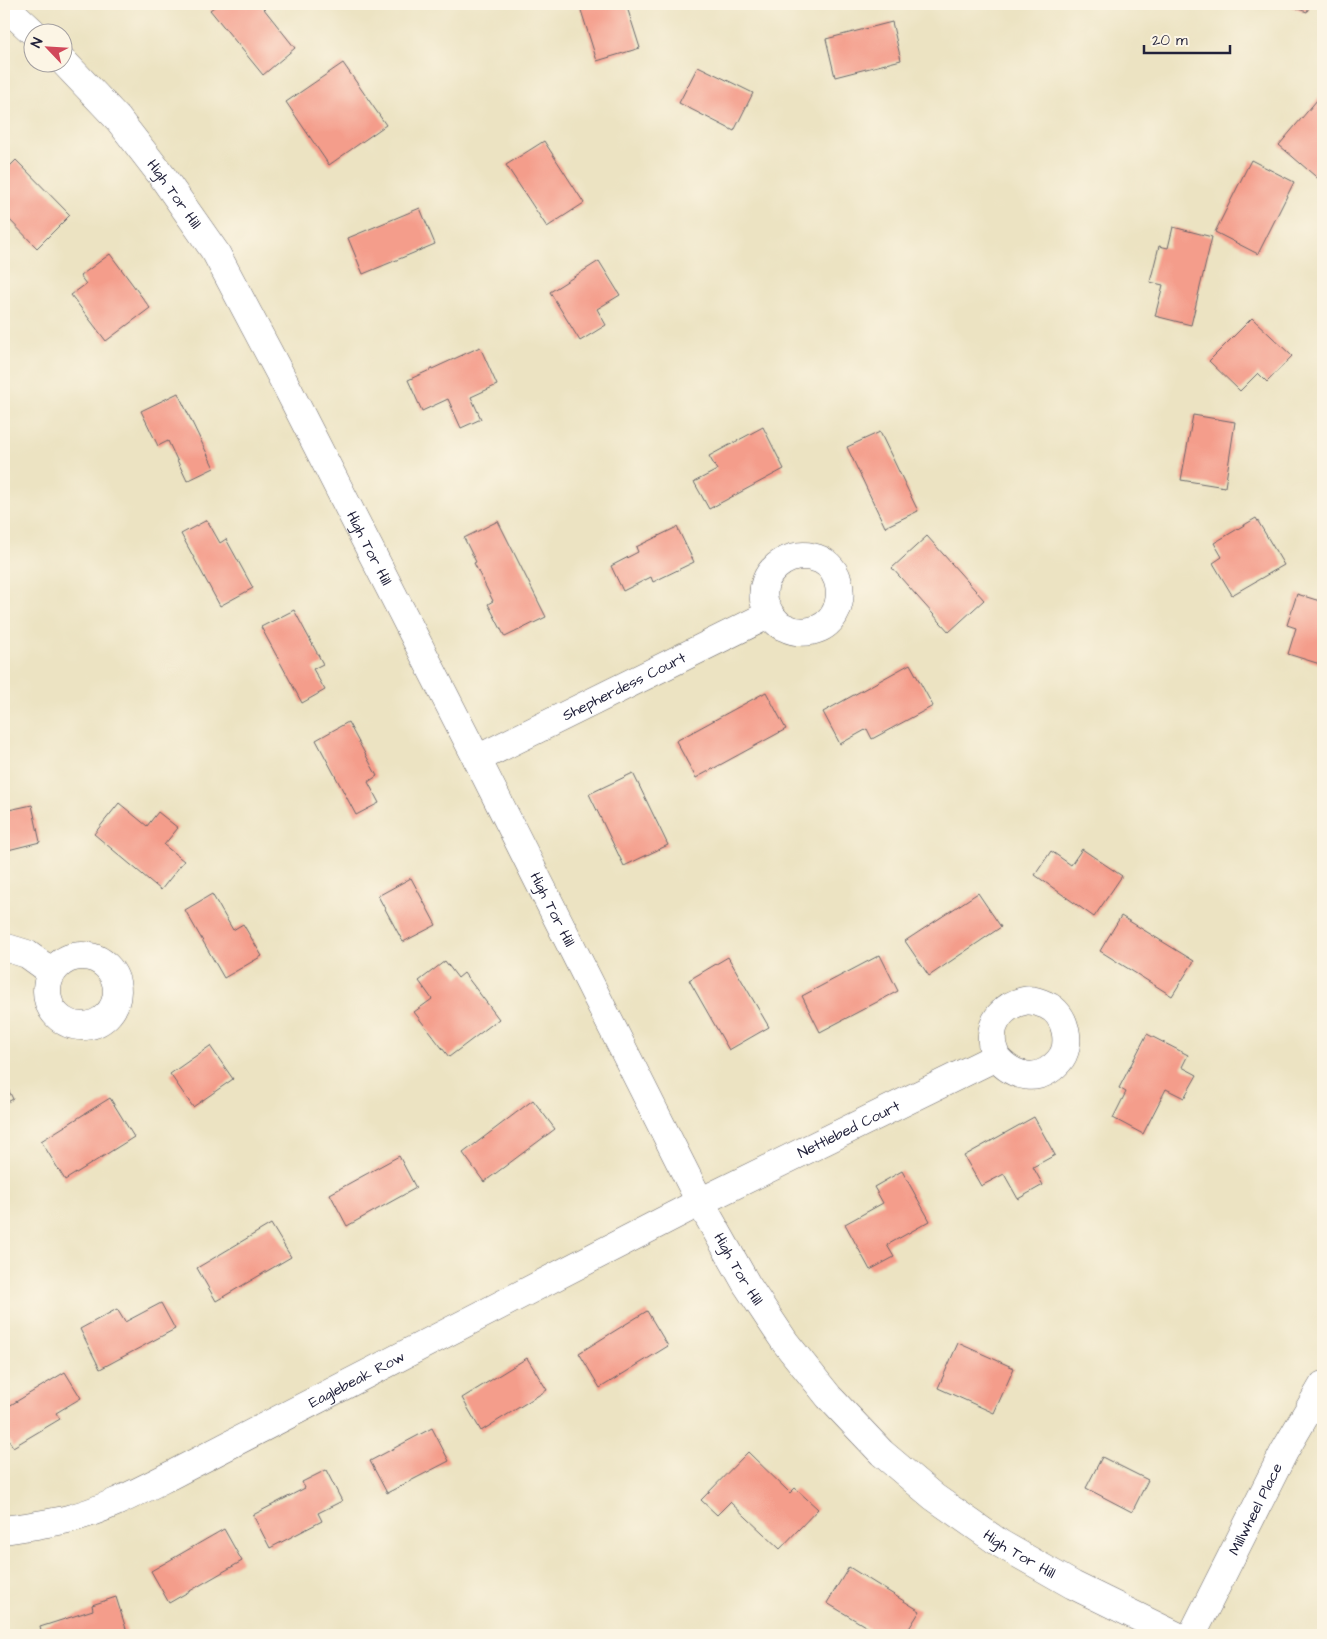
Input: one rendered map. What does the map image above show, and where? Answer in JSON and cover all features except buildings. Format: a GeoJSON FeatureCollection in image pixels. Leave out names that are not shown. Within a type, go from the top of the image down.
{"type":"FeatureCollection","features":[{"type":"Feature","properties":{"kind":"street"},"geometry":{"type":"LineString","coordinates":[[4,6],[22,22]]}},
{"type":"Feature","properties":{"kind":"street","name":"High Tor Hill"},"geometry":{"type":"LineString","coordinates":[[72,71],[118,119],[162,176],[216,253],[289,391],[477,759],[700,1202],[747,1285],[785,1342],[829,1397],[882,1453],[934,1497],[1001,1544],[1073,1586],[1175,1635]]}},
{"type":"Feature","properties":{"kind":"street","name":"Shepherdess Court"},"geometry":{"type":"LineString","coordinates":[[477,759],[770,614]]}},
{"type":"Feature","properties":{"kind":"street"},"geometry":{"type":"LineString","coordinates":[[4,947],[26,954],[52,972]]}},
{"type":"Feature","properties":{"kind":"street","name":"Nettlebed Court"},"geometry":{"type":"LineString","coordinates":[[700,1202],[996,1057]]}},
{"type":"Feature","properties":{"kind":"street","name":"Eaglebeak Row"},"geometry":{"type":"LineString","coordinates":[[4,1530],[32,1527],[70,1519],[119,1500],[186,1468],[700,1202]]}},
{"type":"Feature","properties":{"kind":"street","name":"Millwheel Place"},"geometry":{"type":"LineString","coordinates":[[1192,1635],[1284,1452],[1323,1385]]}}]}
